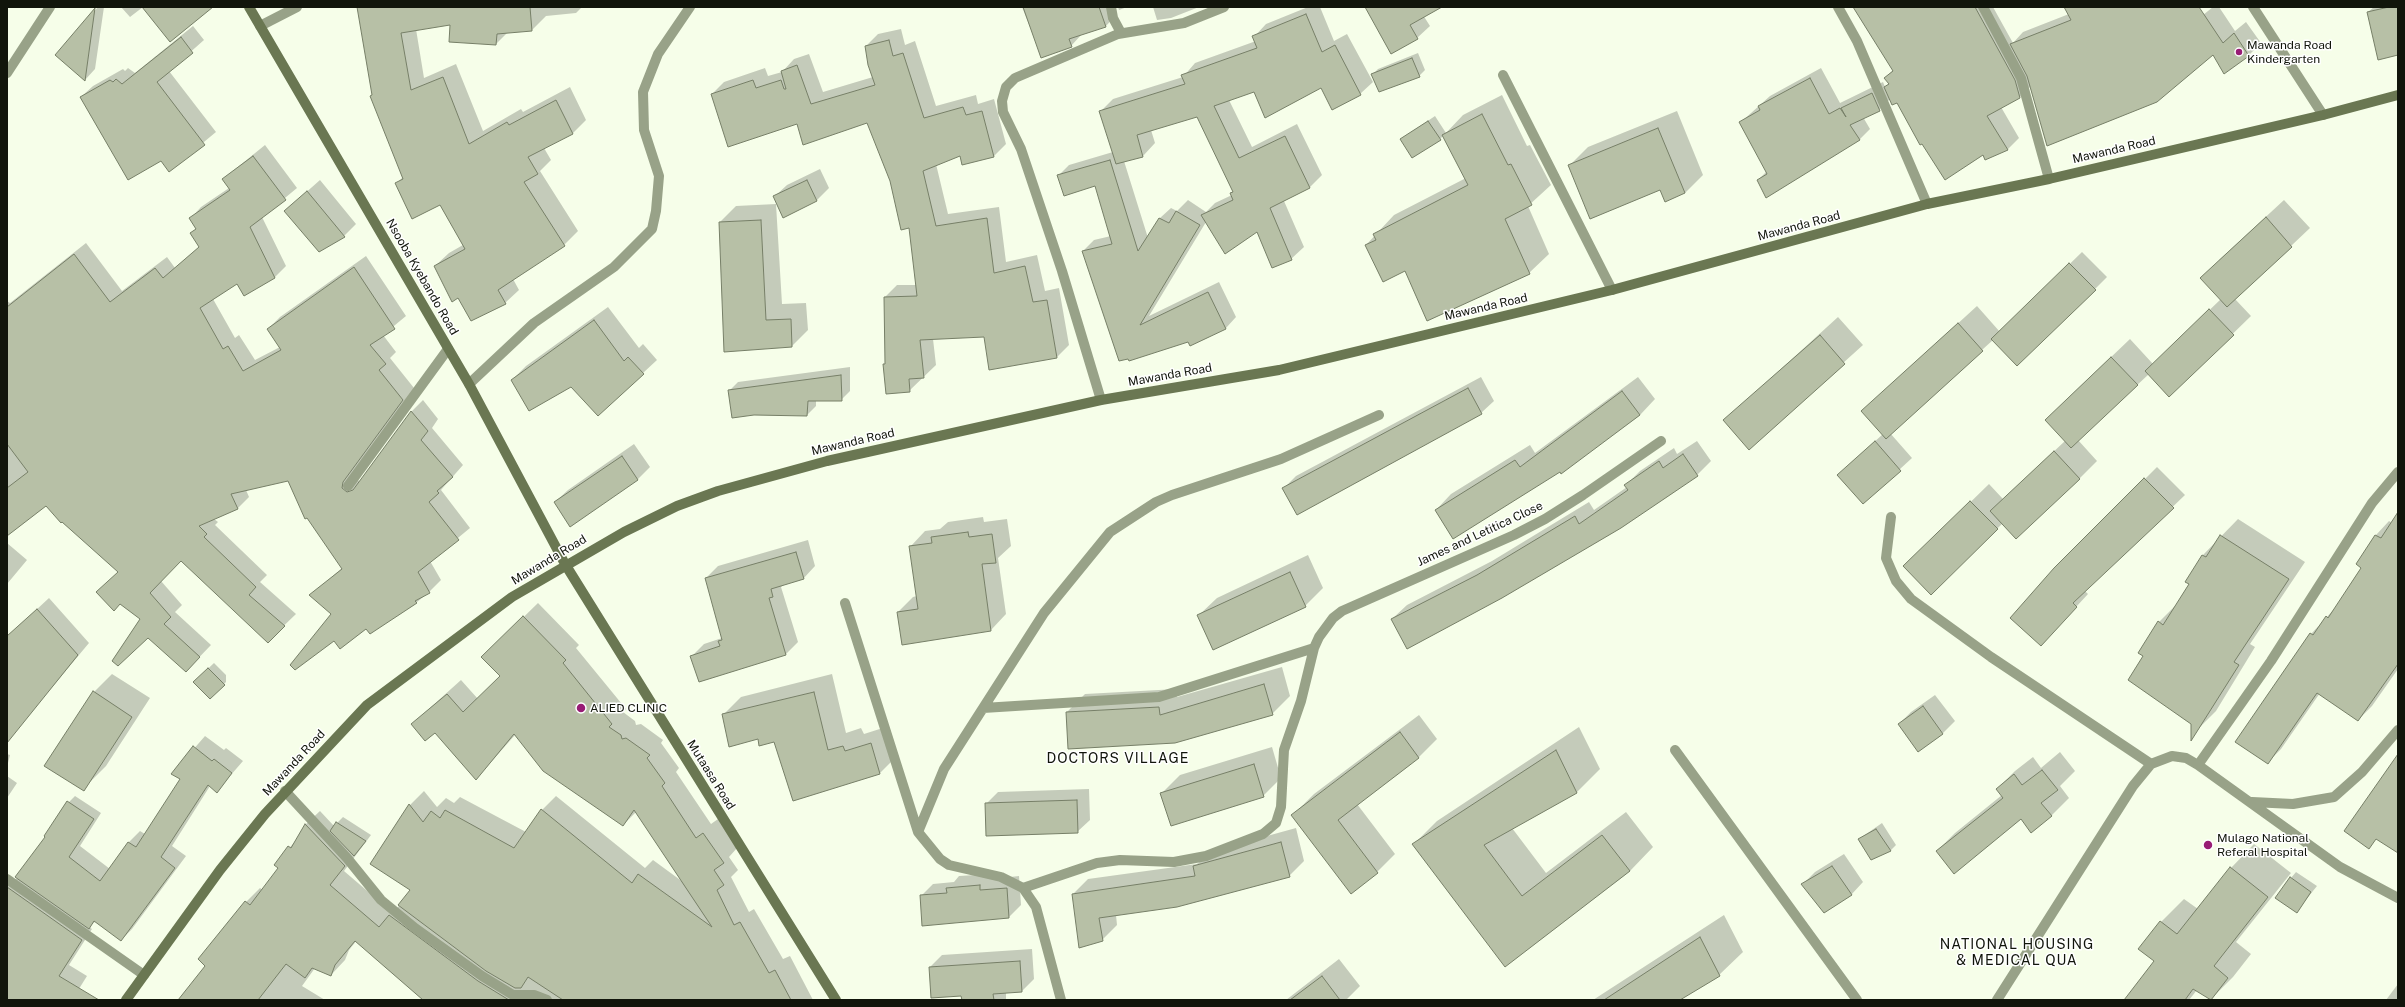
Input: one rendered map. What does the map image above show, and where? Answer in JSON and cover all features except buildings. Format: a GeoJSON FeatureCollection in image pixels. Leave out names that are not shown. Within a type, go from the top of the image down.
{"type":"FeatureCollection","features":[{"type":"Feature","properties":{"kind":"street"},"geometry":{"type":"LineString","coordinates":[[7,73],[50,7]]}},
{"type":"Feature","properties":{"kind":"street","name":"Nsooba Kyebando Road"},"geometry":{"type":"LineString","coordinates":[[249,7],[469,384],[565,564]]}},
{"type":"Feature","properties":{"kind":"street"},"geometry":{"type":"LineString","coordinates":[[260,26],[297,7]]}},
{"type":"Feature","properties":{"kind":"street"},"geometry":{"type":"LineString","coordinates":[[469,384],[534,323],[614,267],[652,229],[656,211],[659,176],[644,130],[643,92],[658,54],[690,7]]}},
{"type":"Feature","properties":{"kind":"street"},"geometry":{"type":"LineString","coordinates":[[1111,7],[1113,18],[1120,31],[1118,34]]}},
{"type":"Feature","properties":{"kind":"street"},"geometry":{"type":"LineString","coordinates":[[1101,400],[1062,271],[1021,149],[1003,112],[1002,100],[1006,87],[1015,78],[1118,34],[1184,22],[1224,7]]}},
{"type":"Feature","properties":{"kind":"street"},"geometry":{"type":"LineString","coordinates":[[1838,7],[1857,42],[1926,204]]}},
{"type":"Feature","properties":{"kind":"street"},"geometry":{"type":"LineString","coordinates":[[1983,7],[2021,78],[2049,179]]}},
{"type":"Feature","properties":{"kind":"street"},"geometry":{"type":"LineString","coordinates":[[2253,7],[2323,115]]}},
{"type":"Feature","properties":{"kind":"street"},"geometry":{"type":"LineString","coordinates":[[1503,75],[1612,290]]}},
{"type":"Feature","properties":{"kind":"street","name":"Mawanda Road"},"geometry":{"type":"LineString","coordinates":[[126,1000],[220,870],[285,792],[367,705],[499,606],[565,564],[624,532],[677,506],[730,487],[827,460],[1101,400],[1278,370],[1612,290],[1926,204],[2049,179],[2323,115],[2398,95]]}},
{"type":"Feature","properties":{"kind":"street"},"geometry":{"type":"LineString","coordinates":[[348,486],[448,349]]}},
{"type":"Feature","properties":{"kind":"street"},"geometry":{"type":"LineString","coordinates":[[918,832],[944,769],[983,708],[1044,614],[1110,532],[1156,502],[1172,495],[1281,459],[1379,415]]}},
{"type":"Feature","properties":{"kind":"street","name":"James and Letitica Close"},"geometry":{"type":"LineString","coordinates":[[1023,888],[1097,863],[1120,860],[1174,862],[1206,856],[1263,834],[1276,823],[1281,807],[1284,750],[1301,701],[1314,648],[1326,627],[1342,611],[1514,535],[1545,519],[1583,495],[1661,441]]}},
{"type":"Feature","properties":{"kind":"street"},"geometry":{"type":"LineString","coordinates":[[2198,765],[2271,661],[2372,503],[2398,472]]}},
{"type":"Feature","properties":{"kind":"street"},"geometry":{"type":"LineString","coordinates":[[1891,517],[1886,558],[1896,581],[1910,599],[1991,657],[2151,764]]}},
{"type":"Feature","properties":{"kind":"street","name":"Mutaasa Road"},"geometry":{"type":"LineString","coordinates":[[565,564],[836,1000]]}},
{"type":"Feature","properties":{"kind":"street"},"geometry":{"type":"LineString","coordinates":[[845,604],[918,832],[940,859],[949,865],[1012,880],[1023,888],[1036,907],[1061,1000]]}},
{"type":"Feature","properties":{"kind":"street"},"geometry":{"type":"LineString","coordinates":[[983,708],[1159,697],[1314,648]]}},
{"type":"Feature","properties":{"kind":"street"},"geometry":{"type":"LineString","coordinates":[[2252,802],[2293,804],[2334,797],[2362,772],[2398,730]]}},
{"type":"Feature","properties":{"kind":"street"},"geometry":{"type":"LineString","coordinates":[[1675,750],[1857,1000]]}},
{"type":"Feature","properties":{"kind":"street"},"geometry":{"type":"LineString","coordinates":[[1997,1000],[2129,792],[2151,764],[2172,756],[2186,758],[2198,765],[2252,802],[2340,867],[2398,898]]}},
{"type":"Feature","properties":{"kind":"street"},"geometry":{"type":"LineString","coordinates":[[285,792],[346,858],[381,900],[415,928],[482,976],[513,995],[534,994],[547,1000]]}},
{"type":"Feature","properties":{"kind":"street"},"geometry":{"type":"LineString","coordinates":[[7,879],[144,975]]}},
{"type":"Feature","properties":{"kind":"place","name":"Mawanda Road Kindergarten"},"geometry":{"type":"Point","coordinates":[2239,52]}},
{"type":"Feature","properties":{"kind":"place","name":"ALIED CLINIC"},"geometry":{"type":"Point","coordinates":[581,708]}},
{"type":"Feature","properties":{"kind":"place","name":"Mulago National Referal Hospital"},"geometry":{"type":"Point","coordinates":[2208,845]}},
{"type":"Feature","properties":{"kind":"district","name":"DOCTORS VILLAGE"},"geometry":{"type":"Point","coordinates":[1118,759]}},
{"type":"Feature","properties":{"kind":"district","name":"NATIONAL HOUSING & MEDICAL QUA"},"geometry":{"type":"Point","coordinates":[2017,954]}}]}
